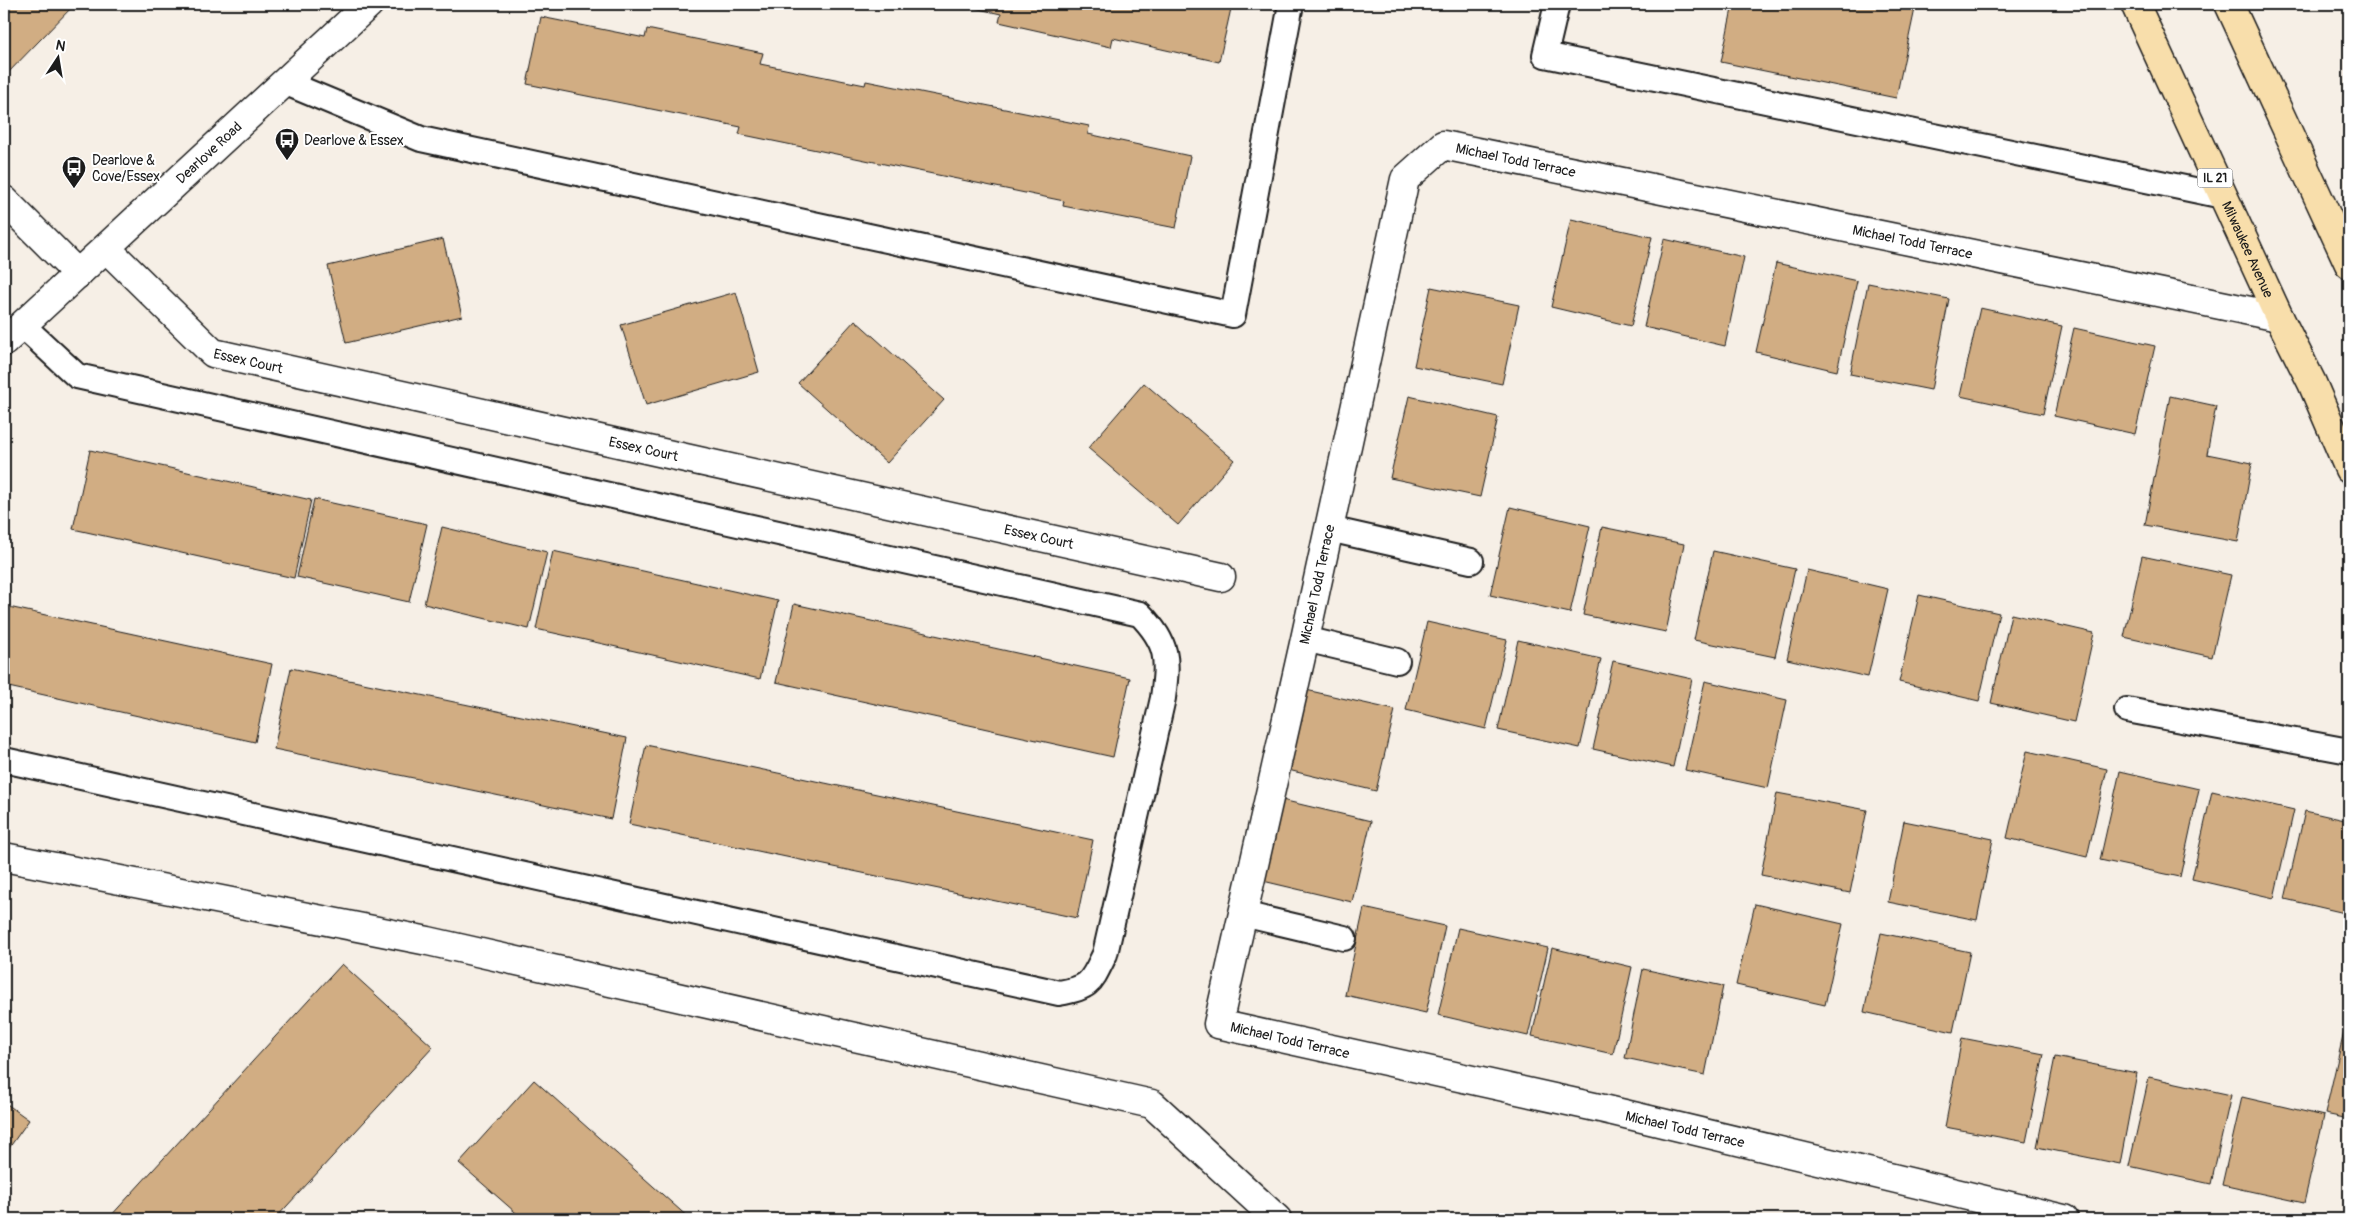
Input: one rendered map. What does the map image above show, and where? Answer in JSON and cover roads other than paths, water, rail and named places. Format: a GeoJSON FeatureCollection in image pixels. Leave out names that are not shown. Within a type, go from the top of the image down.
{"type":"FeatureCollection","features":[{"type":"Feature","properties":{"kind":"main road","name":"Milwaukee Avenue"},"geometry":{"type":"LineString","coordinates":[[2134,4],[2279,318],[2312,383],[2349,468]]}},
{"type":"Feature","properties":{"kind":"main road"},"geometry":{"type":"LineString","coordinates":[[2229,4],[2347,255]]}},
{"type":"Feature","properties":{"kind":"street","name":"Dearlove Road"},"geometry":{"type":"LineString","coordinates":[[13,334],[369,4]]}},
{"type":"Feature","properties":{"kind":"street","name":"Michael Todd Terrace"},"geometry":{"type":"LineString","coordinates":[[2064,1219],[1614,1112],[1218,1024],[1305,639],[1405,179],[1443,145],[2279,318]]}},
{"type":"Feature","properties":{"kind":"street"},"geometry":{"type":"LineString","coordinates":[[4,200],[78,274]]}},
{"type":"Feature","properties":{"kind":"street","name":"Essex Court"},"geometry":{"type":"LineString","coordinates":[[106,248],[212,353],[1221,577]]}},
{"type":"Feature","properties":{"kind":"street"},"geometry":{"type":"LineString","coordinates":[[4,857],[428,941],[1152,1104],[1277,1219]]}},
{"type":"Feature","properties":{"kind":"lane"},"geometry":{"type":"LineString","coordinates":[[284,82],[421,139],[1233,315],[1291,4]]}},
{"type":"Feature","properties":{"kind":"lane"},"geometry":{"type":"LineString","coordinates":[[1557,4],[1545,55],[2223,196]]}},
{"type":"Feature","properties":{"kind":"lane"},"geometry":{"type":"LineString","coordinates":[[4,760],[1059,993],[1081,990],[1093,979],[1105,954],[1163,698],[1167,669],[1157,631],[1140,614],[77,376],[13,334]]}},
{"type":"Feature","properties":{"kind":"lane"},"geometry":{"type":"LineString","coordinates":[[1329,528],[1471,561]]}},
{"type":"Feature","properties":{"kind":"lane"},"geometry":{"type":"LineString","coordinates":[[1305,639],[1397,661]]}},
{"type":"Feature","properties":{"kind":"lane"},"geometry":{"type":"LineString","coordinates":[[2127,710],[2349,751]]}},
{"type":"Feature","properties":{"kind":"lane"},"geometry":{"type":"LineString","coordinates":[[1243,914],[1344,938]]}},
{"type":"Feature","properties":{"kind":"place","name":"Dearlove & Essex"},"geometry":{"type":"Point","coordinates":[287,161]}},
{"type":"Feature","properties":{"kind":"place","name":"Dearlove & Cove/Essex"},"geometry":{"type":"Point","coordinates":[74,189]}}]}
